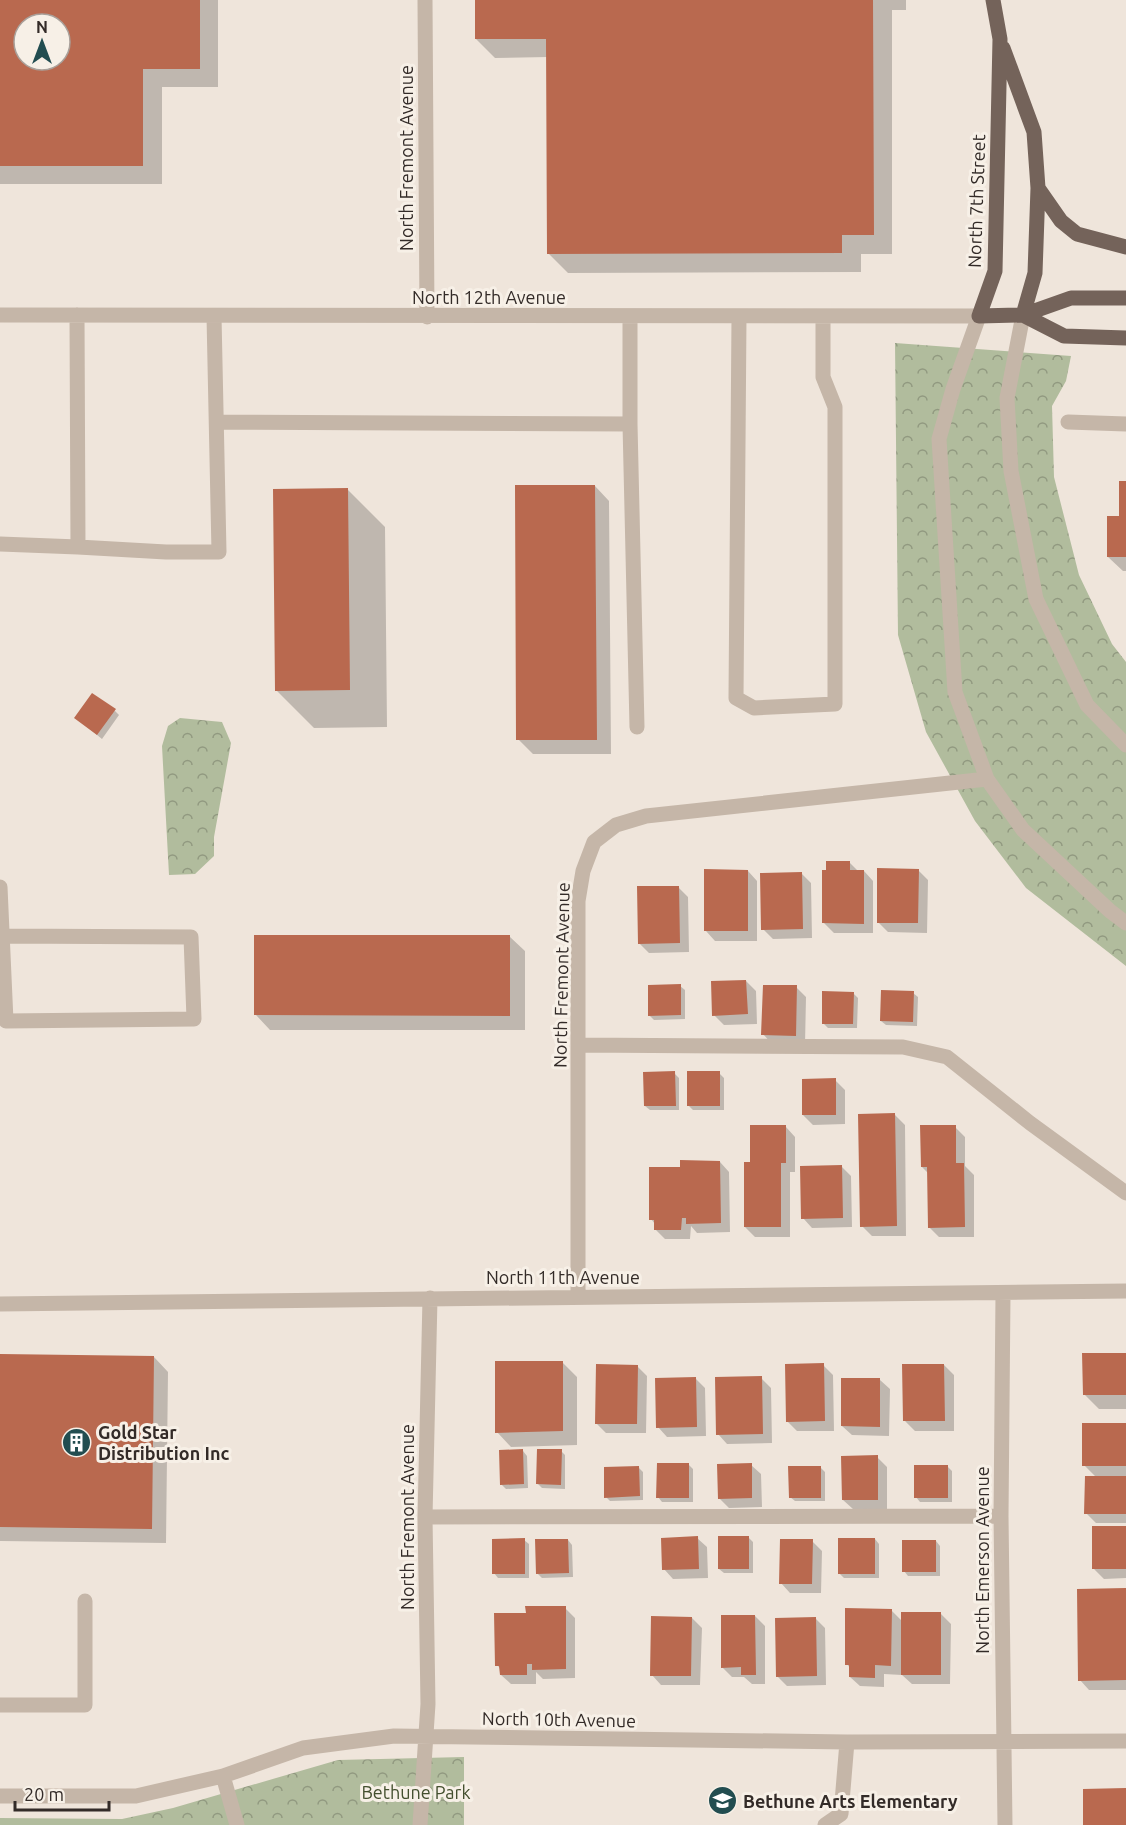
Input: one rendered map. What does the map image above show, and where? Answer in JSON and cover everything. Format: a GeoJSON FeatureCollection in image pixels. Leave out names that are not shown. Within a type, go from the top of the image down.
{"type":"FeatureCollection","features":[{"type":"Feature","properties":{"kind":"main road","name":"North 7th Street"},"geometry":{"type":"LineString","coordinates":[[993,0],[1000,39],[1034,132],[1038,188],[1035,273],[1023,315]]}},
{"type":"Feature","properties":{"kind":"main road","name":"North 7th Street"},"geometry":{"type":"LineString","coordinates":[[979,316],[996,271],[1000,39]]}},
{"type":"Feature","properties":{"kind":"main road"},"geometry":{"type":"LineString","coordinates":[[1038,188],[1061,221],[1077,234],[1126,248]]}},
{"type":"Feature","properties":{"kind":"main road"},"geometry":{"type":"LineString","coordinates":[[979,316],[1023,315],[1071,298],[1126,298]]}},
{"type":"Feature","properties":{"kind":"main road"},"geometry":{"type":"LineString","coordinates":[[1023,315],[1064,336],[1126,338]]}},
{"type":"Feature","properties":{"kind":"street","name":"North Fremont Avenue"},"geometry":{"type":"LineString","coordinates":[[424,0],[427,317]]}},
{"type":"Feature","properties":{"kind":"street","name":"North 12th Avenue"},"geometry":{"type":"LineString","coordinates":[[0,315],[979,316]]}},
{"type":"Feature","properties":{"kind":"street"},"geometry":{"type":"LineString","coordinates":[[77,315],[78,547]]}},
{"type":"Feature","properties":{"kind":"street"},"geometry":{"type":"LineString","coordinates":[[1023,315],[1007,398],[1011,471],[1036,599],[1087,705],[1126,745]]}},
{"type":"Feature","properties":{"kind":"street"},"geometry":{"type":"LineString","coordinates":[[0,544],[166,552],[219,552],[214,316]]}},
{"type":"Feature","properties":{"kind":"street"},"geometry":{"type":"LineString","coordinates":[[979,316],[953,389],[939,439],[955,693],[987,779],[1023,830],[1110,911],[1126,923]]}},
{"type":"Feature","properties":{"kind":"street"},"geometry":{"type":"LineString","coordinates":[[630,317],[630,424],[637,727]]}},
{"type":"Feature","properties":{"kind":"street"},"geometry":{"type":"LineString","coordinates":[[739,317],[736,698],[754,708],[835,704],[835,406],[823,377],[823,317]]}},
{"type":"Feature","properties":{"kind":"street"},"geometry":{"type":"LineString","coordinates":[[217,422],[630,424]]}},
{"type":"Feature","properties":{"kind":"street"},"geometry":{"type":"LineString","coordinates":[[1068,422],[1126,424]]}},
{"type":"Feature","properties":{"kind":"street","name":"North Fremont Avenue"},"geometry":{"type":"LineString","coordinates":[[578,1297],[578,901],[583,871],[594,842],[615,825],[646,816],[987,779]]}},
{"type":"Feature","properties":{"kind":"street"},"geometry":{"type":"LineString","coordinates":[[0,886],[2,936],[6,1021],[194,1019],[191,937],[2,936]]}},
{"type":"Feature","properties":{"kind":"street"},"geometry":{"type":"LineString","coordinates":[[578,1045],[903,1047],[947,1057],[1030,1123],[1126,1193]]}},
{"type":"Feature","properties":{"kind":"street","name":"North 11th Avenue"},"geometry":{"type":"LineString","coordinates":[[0,1304],[1126,1291]]}},
{"type":"Feature","properties":{"kind":"street","name":"North Emerson Avenue"},"geometry":{"type":"LineString","coordinates":[[1003,1294],[1002,1701],[1005,1741],[1005,1825]]}},
{"type":"Feature","properties":{"kind":"street","name":"North Fremont Avenue"},"geometry":{"type":"LineString","coordinates":[[420,1825],[428,1704],[425,1517],[430,1298]]}},
{"type":"Feature","properties":{"kind":"street"},"geometry":{"type":"LineString","coordinates":[[425,1517],[1002,1516]]}},
{"type":"Feature","properties":{"kind":"street"},"geometry":{"type":"LineString","coordinates":[[0,1705],[86,1705],[86,1601]]}},
{"type":"Feature","properties":{"kind":"street","name":"North 10th Avenue"},"geometry":{"type":"LineString","coordinates":[[0,1796],[136,1796],[223,1776],[303,1748],[394,1736],[847,1742],[1126,1741]]}},
{"type":"Feature","properties":{"kind":"street"},"geometry":{"type":"LineString","coordinates":[[825,1825],[841,1814],[847,1742]]}},
{"type":"Feature","properties":{"kind":"street"},"geometry":{"type":"LineString","coordinates":[[223,1776],[237,1825]]}},
{"type":"Feature","properties":{"kind":"green space"},"geometry":{"type":"Polygon","coordinates":[[[895,343],[1071,356],[1066,381],[1052,406],[1054,477],[1079,575],[1112,644],[1126,662],[1126,966],[1026,888],[975,821],[926,732],[898,635],[895,343]]]}},
{"type":"Feature","properties":{"kind":"green space"},"geometry":{"type":"Polygon","coordinates":[[[180,718],[222,722],[231,743],[214,837],[214,856],[195,874],[169,875],[162,746],[168,726],[180,718]]]}},
{"type":"Feature","properties":{"kind":"green space","name":"Bethune Park"},"geometry":{"type":"Polygon","coordinates":[[[464,1757],[464,1825],[0,1825],[0,1818],[122,1819],[173,1808],[338,1760],[464,1757]]]}},
{"type":"Feature","properties":{"kind":"building"},"geometry":{"type":"Polygon","coordinates":[[[0,0],[200,0],[200,69],[143,69],[143,166],[0,166],[0,0]]]}},
{"type":"Feature","properties":{"kind":"building"},"geometry":{"type":"Polygon","coordinates":[[[475,0],[873,0],[874,235],[842,235],[842,253],[547,254],[546,39],[475,39],[475,0]]]}},
{"type":"Feature","properties":{"kind":"building"},"geometry":{"type":"Polygon","coordinates":[[[1119,481],[1126,481],[1126,557],[1107,557],[1107,516],[1119,516],[1119,481]]]}},
{"type":"Feature","properties":{"kind":"building"},"geometry":{"type":"Polygon","coordinates":[[[515,485],[595,485],[597,740],[516,740],[515,485]]]}},
{"type":"Feature","properties":{"kind":"building"},"geometry":{"type":"Polygon","coordinates":[[[348,488],[350,690],[275,691],[273,489],[348,488]]]}},
{"type":"Feature","properties":{"kind":"building"},"geometry":{"type":"Polygon","coordinates":[[[92,693],[116,709],[97,735],[74,718],[92,693]]]}},
{"type":"Feature","properties":{"kind":"building"},"geometry":{"type":"Polygon","coordinates":[[[826,861],[850,861],[850,870],[864,870],[864,924],[822,923],[822,870],[826,870],[826,861]]]}},
{"type":"Feature","properties":{"kind":"building"},"geometry":{"type":"Polygon","coordinates":[[[877,868],[919,869],[918,923],[877,923],[877,868]]]}},
{"type":"Feature","properties":{"kind":"building"},"geometry":{"type":"Polygon","coordinates":[[[704,869],[748,870],[748,931],[704,931],[704,869]]]}},
{"type":"Feature","properties":{"kind":"building"},"geometry":{"type":"Polygon","coordinates":[[[802,872],[803,929],[761,930],[760,873],[802,872]]]}},
{"type":"Feature","properties":{"kind":"building"},"geometry":{"type":"Polygon","coordinates":[[[637,886],[679,886],[680,943],[638,944],[637,886]]]}},
{"type":"Feature","properties":{"kind":"building"},"geometry":{"type":"Polygon","coordinates":[[[254,935],[510,935],[510,1016],[254,1015],[254,935]]]}},
{"type":"Feature","properties":{"kind":"building"},"geometry":{"type":"Polygon","coordinates":[[[746,980],[748,1014],[712,1016],[711,981],[746,980]]]}},
{"type":"Feature","properties":{"kind":"building"},"geometry":{"type":"Polygon","coordinates":[[[681,984],[681,1015],[648,1016],[648,985],[681,984]]]}},
{"type":"Feature","properties":{"kind":"building"},"geometry":{"type":"Polygon","coordinates":[[[763,985],[797,985],[796,1036],[761,1035],[763,985]]]}},
{"type":"Feature","properties":{"kind":"building"},"geometry":{"type":"Polygon","coordinates":[[[881,990],[914,991],[913,1022],[880,1021],[881,990]]]}},
{"type":"Feature","properties":{"kind":"building"},"geometry":{"type":"Polygon","coordinates":[[[822,991],[854,992],[853,1024],[822,1024],[822,991]]]}},
{"type":"Feature","properties":{"kind":"building"},"geometry":{"type":"Polygon","coordinates":[[[675,1071],[676,1106],[644,1106],[643,1072],[675,1071]]]}},
{"type":"Feature","properties":{"kind":"building"},"geometry":{"type":"Polygon","coordinates":[[[687,1071],[720,1071],[720,1106],[687,1106],[687,1071]]]}},
{"type":"Feature","properties":{"kind":"building"},"geometry":{"type":"Polygon","coordinates":[[[836,1078],[836,1115],[802,1115],[802,1079],[836,1078]]]}},
{"type":"Feature","properties":{"kind":"building"},"geometry":{"type":"Polygon","coordinates":[[[895,1113],[897,1226],[860,1227],[858,1114],[895,1113]]]}},
{"type":"Feature","properties":{"kind":"building"},"geometry":{"type":"Polygon","coordinates":[[[750,1125],[786,1125],[786,1163],[781,1163],[781,1227],[744,1227],[744,1162],[750,1162],[750,1125]]]}},
{"type":"Feature","properties":{"kind":"building"},"geometry":{"type":"Polygon","coordinates":[[[920,1125],[956,1125],[956,1163],[964,1163],[965,1227],[928,1228],[927,1167],[921,1167],[920,1125]]]}},
{"type":"Feature","properties":{"kind":"building"},"geometry":{"type":"Polygon","coordinates":[[[680,1160],[720,1161],[721,1223],[686,1224],[686,1218],[682,1218],[681,1230],[654,1230],[654,1220],[649,1220],[649,1167],[680,1167],[680,1160]]]}},
{"type":"Feature","properties":{"kind":"building"},"geometry":{"type":"Polygon","coordinates":[[[842,1165],[843,1218],[801,1219],[800,1166],[842,1165]]]}},
{"type":"Feature","properties":{"kind":"building"},"geometry":{"type":"Polygon","coordinates":[[[1082,1353],[1126,1353],[1126,1395],[1083,1395],[1082,1353]]]}},
{"type":"Feature","properties":{"kind":"building","name":"Gold Star Distribution Inc"},"geometry":{"type":"Polygon","coordinates":[[[0,1354],[154,1356],[152,1529],[0,1527],[0,1354]]]}},
{"type":"Feature","properties":{"kind":"building"},"geometry":{"type":"Polygon","coordinates":[[[495,1361],[563,1361],[563,1431],[495,1433],[495,1361]]]}},
{"type":"Feature","properties":{"kind":"building"},"geometry":{"type":"Polygon","coordinates":[[[824,1363],[825,1421],[786,1422],[785,1364],[824,1363]]]}},
{"type":"Feature","properties":{"kind":"building"},"geometry":{"type":"Polygon","coordinates":[[[596,1364],[638,1365],[637,1424],[595,1424],[596,1364]]]}},
{"type":"Feature","properties":{"kind":"building"},"geometry":{"type":"Polygon","coordinates":[[[902,1364],[944,1364],[945,1421],[903,1421],[902,1364]]]}},
{"type":"Feature","properties":{"kind":"building"},"geometry":{"type":"Polygon","coordinates":[[[762,1376],[763,1434],[716,1435],[715,1377],[762,1376]]]}},
{"type":"Feature","properties":{"kind":"building"},"geometry":{"type":"Polygon","coordinates":[[[696,1377],[697,1427],[656,1428],[655,1378],[696,1377]]]}},
{"type":"Feature","properties":{"kind":"building"},"geometry":{"type":"Polygon","coordinates":[[[841,1378],[880,1378],[880,1427],[841,1426],[841,1378]]]}},
{"type":"Feature","properties":{"kind":"building"},"geometry":{"type":"Polygon","coordinates":[[[1082,1423],[1126,1423],[1126,1466],[1082,1466],[1082,1423]]]}},
{"type":"Feature","properties":{"kind":"building"},"geometry":{"type":"Polygon","coordinates":[[[523,1449],[524,1484],[500,1485],[499,1450],[523,1449]]]}},
{"type":"Feature","properties":{"kind":"building"},"geometry":{"type":"Polygon","coordinates":[[[537,1449],[562,1449],[561,1485],[536,1484],[537,1449]]]}},
{"type":"Feature","properties":{"kind":"building"},"geometry":{"type":"Polygon","coordinates":[[[878,1455],[878,1500],[842,1500],[841,1456],[878,1455]]]}},
{"type":"Feature","properties":{"kind":"building"},"geometry":{"type":"Polygon","coordinates":[[[657,1463],[689,1463],[689,1498],[656,1498],[657,1463]]]}},
{"type":"Feature","properties":{"kind":"building"},"geometry":{"type":"Polygon","coordinates":[[[752,1463],[752,1498],[718,1499],[717,1464],[752,1463]]]}},
{"type":"Feature","properties":{"kind":"building"},"geometry":{"type":"Polygon","coordinates":[[[914,1465],[948,1465],[948,1498],[914,1498],[914,1465]]]}},
{"type":"Feature","properties":{"kind":"building"},"geometry":{"type":"Polygon","coordinates":[[[639,1466],[640,1496],[604,1498],[604,1467],[639,1466]]]}},
{"type":"Feature","properties":{"kind":"building"},"geometry":{"type":"Polygon","coordinates":[[[788,1466],[821,1466],[821,1498],[789,1498],[788,1466]]]}},
{"type":"Feature","properties":{"kind":"building"},"geometry":{"type":"Polygon","coordinates":[[[1085,1476],[1126,1476],[1126,1514],[1084,1514],[1085,1476]]]}},
{"type":"Feature","properties":{"kind":"building"},"geometry":{"type":"Polygon","coordinates":[[[1092,1526],[1126,1526],[1126,1569],[1092,1569],[1092,1526]]]}},
{"type":"Feature","properties":{"kind":"building"},"geometry":{"type":"Polygon","coordinates":[[[698,1536],[699,1569],[662,1570],[661,1538],[698,1536]]]}},
{"type":"Feature","properties":{"kind":"building"},"geometry":{"type":"Polygon","coordinates":[[[718,1536],[749,1536],[749,1569],[718,1569],[718,1536]]]}},
{"type":"Feature","properties":{"kind":"building"},"geometry":{"type":"Polygon","coordinates":[[[525,1538],[525,1574],[492,1574],[492,1539],[525,1538]]]}},
{"type":"Feature","properties":{"kind":"building"},"geometry":{"type":"Polygon","coordinates":[[[838,1538],[875,1538],[875,1574],[838,1574],[838,1538]]]}},
{"type":"Feature","properties":{"kind":"building"},"geometry":{"type":"Polygon","coordinates":[[[535,1539],[568,1539],[569,1573],[536,1574],[535,1539]]]}},
{"type":"Feature","properties":{"kind":"building"},"geometry":{"type":"Polygon","coordinates":[[[780,1539],[813,1539],[812,1584],[779,1584],[780,1539]]]}},
{"type":"Feature","properties":{"kind":"building"},"geometry":{"type":"Polygon","coordinates":[[[902,1540],[936,1540],[936,1572],[902,1572],[902,1540]]]}},
{"type":"Feature","properties":{"kind":"building"},"geometry":{"type":"Polygon","coordinates":[[[1126,1588],[1126,1680],[1078,1681],[1077,1589],[1126,1588]]]}},
{"type":"Feature","properties":{"kind":"building"},"geometry":{"type":"Polygon","coordinates":[[[525,1606],[566,1606],[566,1669],[532,1670],[532,1664],[527,1664],[527,1675],[500,1675],[499,1666],[495,1666],[494,1613],[526,1613],[525,1606]]]}},
{"type":"Feature","properties":{"kind":"building"},"geometry":{"type":"Polygon","coordinates":[[[845,1608],[892,1609],[891,1666],[875,1665],[875,1678],[849,1677],[849,1665],[845,1665],[845,1608]]]}},
{"type":"Feature","properties":{"kind":"building"},"geometry":{"type":"Polygon","coordinates":[[[901,1612],[941,1612],[941,1675],[901,1675],[901,1612]]]}},
{"type":"Feature","properties":{"kind":"building"},"geometry":{"type":"Polygon","coordinates":[[[721,1615],[755,1615],[756,1675],[741,1675],[741,1667],[721,1668],[721,1615]]]}},
{"type":"Feature","properties":{"kind":"building"},"geometry":{"type":"Polygon","coordinates":[[[651,1616],[692,1617],[691,1676],[650,1676],[651,1616]]]}},
{"type":"Feature","properties":{"kind":"building"},"geometry":{"type":"Polygon","coordinates":[[[816,1617],[817,1676],[776,1677],[775,1618],[816,1617]]]}},
{"type":"Feature","properties":{"kind":"building"},"geometry":{"type":"Polygon","coordinates":[[[1126,1788],[1126,1825],[1083,1825],[1083,1789],[1126,1788]]]}},
{"type":"Feature","properties":{"kind":"place","name":"Gold Star Distribution Inc"},"geometry":{"type":"Point","coordinates":[77,1442]}},
{"type":"Feature","properties":{"kind":"place","name":"Bethune Arts Elementary"},"geometry":{"type":"Point","coordinates":[722,1801]}}]}
